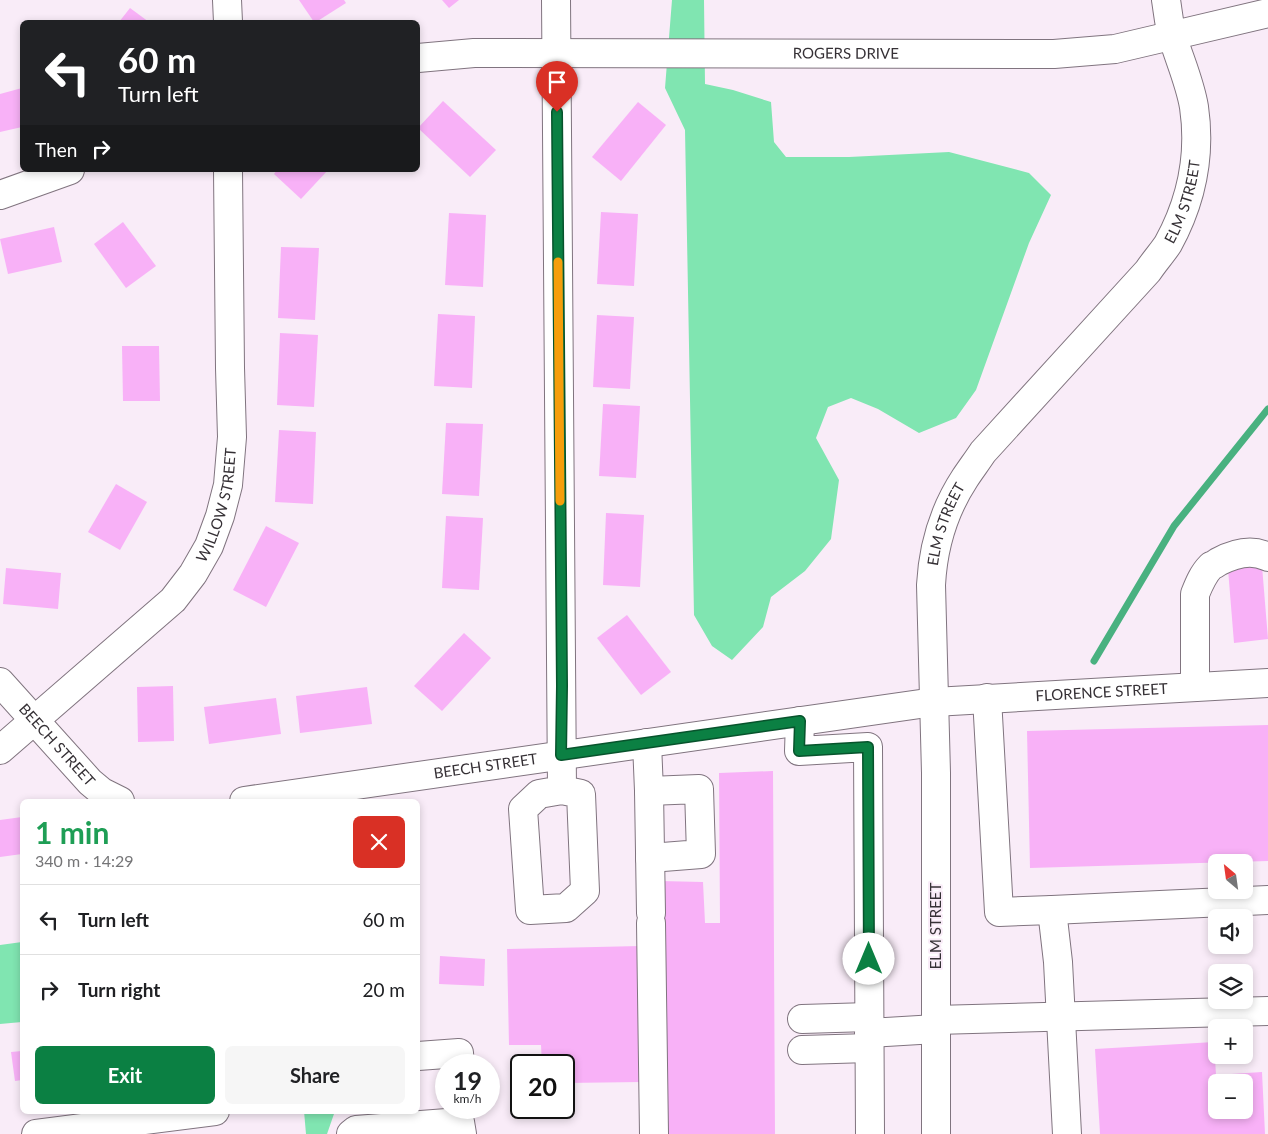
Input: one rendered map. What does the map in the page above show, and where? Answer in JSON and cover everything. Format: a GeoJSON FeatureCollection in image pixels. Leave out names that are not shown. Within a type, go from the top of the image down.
{"type":"FeatureCollection","features":[{"type":"Feature","properties":{"kind":"street"},"geometry":{"type":"LineString","coordinates":[[228,0],[228,20]]}},
{"type":"Feature","properties":{"kind":"street"},"geometry":{"type":"LineString","coordinates":[[556,0],[562,790]]}},
{"type":"Feature","properties":{"kind":"street","name":"ELM STREET"},"geometry":{"type":"LineString","coordinates":[[936,1134],[936,773],[931,585],[938,537],[949,507],[964,479],[983,452],[1148,271],[1167,246],[1182,217],[1191,186],[1197,138],[1194,106],[1185,72],[1172,36],[1166,0]]}},
{"type":"Feature","properties":{"kind":"street","name":"ROGERS DRIVE"},"geometry":{"type":"LineString","coordinates":[[420,58],[474,53],[1054,54],[1115,49],[1268,13]]}},
{"type":"Feature","properties":{"kind":"street"},"geometry":{"type":"LineString","coordinates":[[0,196],[65,172]]}},
{"type":"Feature","properties":{"kind":"street","name":"WILLOW STREET"},"geometry":{"type":"LineString","coordinates":[[0,750],[173,600],[193,574],[209,546],[220,516],[228,485],[232,437],[228,172]]}},
{"type":"Feature","properties":{"kind":"street"},"geometry":{"type":"LineString","coordinates":[[1195,687],[1195,594],[1200,581],[1211,566],[1230,556],[1246,552],[1264,554],[1268,557]]}},
{"type":"Feature","properties":{"kind":"street","name":"BEECH STREET"},"geometry":{"type":"LineString","coordinates":[[0,682],[90,782],[102,792],[116,799]]}},
{"type":"Feature","properties":{"kind":"street","name":"FLORENCE STREET"},"geometry":{"type":"LineString","coordinates":[[934,702],[1268,683]]}},
{"type":"Feature","properties":{"kind":"street"},"geometry":{"type":"LineString","coordinates":[[987,698],[999,912],[1268,900]]}},
{"type":"Feature","properties":{"kind":"street","name":"BEECH STREET"},"geometry":{"type":"LineString","coordinates":[[258,799],[934,702]]}},
{"type":"Feature","properties":{"kind":"street"},"geometry":{"type":"LineString","coordinates":[[800,721],[799,751],[868,747],[870,1134]]}},
{"type":"Feature","properties":{"kind":"street"},"geometry":{"type":"LineString","coordinates":[[647,743],[654,1134]]}},
{"type":"Feature","properties":{"kind":"street"},"geometry":{"type":"LineString","coordinates":[[649,790],[699,789],[701,854],[650,858]]}},
{"type":"Feature","properties":{"kind":"street"},"geometry":{"type":"LineString","coordinates":[[1052,910],[1058,962],[1067,1134]]}},
{"type":"Feature","properties":{"kind":"street"},"geometry":{"type":"LineString","coordinates":[[802,1050],[869,1033],[936,1025],[1060,1017],[1268,1010]]}},
{"type":"Feature","properties":{"kind":"street"},"geometry":{"type":"LineString","coordinates":[[802,1020],[869,1033]]}},
{"type":"Feature","properties":{"kind":"street"},"geometry":{"type":"LineString","coordinates":[[446,1054],[460,1054]]}},
{"type":"Feature","properties":{"kind":"street"},"geometry":{"type":"LineString","coordinates":[[420,1056],[435,1055]]}},
{"type":"Feature","properties":{"kind":"street"},"geometry":{"type":"LineString","coordinates":[[36,1134],[192,1114]]}},
{"type":"Feature","properties":{"kind":"street"},"geometry":{"type":"LineString","coordinates":[[354,1125],[461,1121]]}},
{"type":"Feature","properties":{"kind":"green space"},"geometry":{"type":"Polygon","coordinates":[[[672,0],[704,0],[705,84],[733,90],[771,102],[774,142],[786,157],[849,157],[949,152],[1029,173],[1051,195],[1029,243],[976,390],[956,418],[919,433],[878,409],[851,398],[828,407],[816,438],[839,480],[831,539],[805,571],[771,597],[763,627],[732,660],[712,646],[694,615],[685,130],[665,88],[672,0]]]}},
{"type":"Feature","properties":{"kind":"green space"},"geometry":{"type":"Polygon","coordinates":[[[20,942],[20,1022],[0,1024],[0,945],[20,942]]]}},
{"type":"Feature","properties":{"kind":"green space"},"geometry":{"type":"Polygon","coordinates":[[[304,1114],[334,1114],[327,1134],[306,1134],[304,1114]]]}},
{"type":"Feature","properties":{"kind":"building"},"geometry":{"type":"Polygon","coordinates":[[[299,0],[344,0],[346,3],[319,20],[313,20],[299,0]]]}},
{"type":"Feature","properties":{"kind":"building"},"geometry":{"type":"Polygon","coordinates":[[[442,0],[459,0],[449,8],[442,0]]]}},
{"type":"Feature","properties":{"kind":"building"},"geometry":{"type":"Polygon","coordinates":[[[130,8],[146,20],[121,20],[130,8]]]}},
{"type":"Feature","properties":{"kind":"building"},"geometry":{"type":"Polygon","coordinates":[[[20,89],[20,127],[0,132],[0,94],[20,89]]]}},
{"type":"Feature","properties":{"kind":"building"},"geometry":{"type":"Polygon","coordinates":[[[443,101],[496,150],[470,177],[420,130],[420,126],[443,101]]]}},
{"type":"Feature","properties":{"kind":"building"},"geometry":{"type":"Polygon","coordinates":[[[638,102],[666,125],[621,181],[592,157],[638,102]]]}},
{"type":"Feature","properties":{"kind":"building"},"geometry":{"type":"Polygon","coordinates":[[[276,172],[326,172],[301,199],[274,174],[276,172]]]}},
{"type":"Feature","properties":{"kind":"building"},"geometry":{"type":"Polygon","coordinates":[[[601,212],[638,214],[634,286],[597,284],[601,212]]]}},
{"type":"Feature","properties":{"kind":"building"},"geometry":{"type":"Polygon","coordinates":[[[449,213],[486,215],[483,287],[445,285],[449,213]]]}},
{"type":"Feature","properties":{"kind":"building"},"geometry":{"type":"Polygon","coordinates":[[[123,222],[156,266],[126,288],[94,244],[123,222]]]}},
{"type":"Feature","properties":{"kind":"building"},"geometry":{"type":"Polygon","coordinates":[[[54,227],[62,262],[8,274],[0,239],[54,227]]]}},
{"type":"Feature","properties":{"kind":"building"},"geometry":{"type":"Polygon","coordinates":[[[281,247],[319,248],[315,320],[278,318],[281,247]]]}},
{"type":"Feature","properties":{"kind":"building"},"geometry":{"type":"Polygon","coordinates":[[[438,314],[475,316],[472,388],[434,386],[438,314]]]}},
{"type":"Feature","properties":{"kind":"building"},"geometry":{"type":"Polygon","coordinates":[[[597,315],[634,317],[630,389],[593,387],[597,315]]]}},
{"type":"Feature","properties":{"kind":"building"},"geometry":{"type":"Polygon","coordinates":[[[280,333],[318,335],[314,407],[277,405],[280,333]]]}},
{"type":"Feature","properties":{"kind":"building"},"geometry":{"type":"Polygon","coordinates":[[[122,346],[159,346],[160,401],[123,401],[122,346]]]}},
{"type":"Feature","properties":{"kind":"building"},"geometry":{"type":"Polygon","coordinates":[[[603,404],[640,406],[636,478],[599,476],[603,404]]]}},
{"type":"Feature","properties":{"kind":"building"},"geometry":{"type":"Polygon","coordinates":[[[446,423],[483,424],[479,496],[442,494],[446,423]]]}},
{"type":"Feature","properties":{"kind":"building"},"geometry":{"type":"Polygon","coordinates":[[[279,430],[316,432],[313,504],[275,502],[279,430]]]}},
{"type":"Feature","properties":{"kind":"building"},"geometry":{"type":"Polygon","coordinates":[[[116,484],[147,502],[120,550],[88,532],[116,484]]]}},
{"type":"Feature","properties":{"kind":"building"},"geometry":{"type":"Polygon","coordinates":[[[606,513],[644,515],[640,587],[603,585],[606,513]]]}},
{"type":"Feature","properties":{"kind":"building"},"geometry":{"type":"Polygon","coordinates":[[[446,516],[483,518],[479,590],[442,588],[446,516]]]}},
{"type":"Feature","properties":{"kind":"building"},"geometry":{"type":"Polygon","coordinates":[[[266,526],[299,543],[266,607],[233,590],[266,526]]]}},
{"type":"Feature","properties":{"kind":"building"},"geometry":{"type":"Polygon","coordinates":[[[1262,566],[1268,639],[1234,643],[1228,569],[1262,566]]]}},
{"type":"Feature","properties":{"kind":"building"},"geometry":{"type":"Polygon","coordinates":[[[6,568],[61,573],[58,609],[3,604],[6,568]]]}},
{"type":"Feature","properties":{"kind":"building"},"geometry":{"type":"Polygon","coordinates":[[[627,615],[671,672],[641,695],[597,638],[627,615]]]}},
{"type":"Feature","properties":{"kind":"building"},"geometry":{"type":"Polygon","coordinates":[[[464,633],[491,658],[442,711],[414,686],[464,633]]]}},
{"type":"Feature","properties":{"kind":"building"},"geometry":{"type":"Polygon","coordinates":[[[173,686],[174,741],[138,742],[137,687],[173,686]]]}},
{"type":"Feature","properties":{"kind":"building"},"geometry":{"type":"Polygon","coordinates":[[[367,687],[372,724],[300,733],[296,696],[367,687]]]}},
{"type":"Feature","properties":{"kind":"building"},"geometry":{"type":"Polygon","coordinates":[[[276,698],[281,734],[209,744],[204,707],[276,698]]]}},
{"type":"Feature","properties":{"kind":"building"},"geometry":{"type":"Polygon","coordinates":[[[1268,725],[1268,861],[1253,861],[1253,854],[1208,854],[1208,863],[1030,868],[1027,731],[1268,725]]]}},
{"type":"Feature","properties":{"kind":"building"},"geometry":{"type":"Polygon","coordinates":[[[773,771],[775,1134],[664,1134],[660,881],[703,882],[705,923],[720,923],[719,773],[773,771]]]}},
{"type":"Feature","properties":{"kind":"building"},"geometry":{"type":"Polygon","coordinates":[[[20,817],[20,854],[0,857],[0,820],[20,817]]]}},
{"type":"Feature","properties":{"kind":"building"},"geometry":{"type":"Polygon","coordinates":[[[640,946],[642,1082],[575,1083],[575,1054],[541,1054],[541,1045],[509,1045],[507,949],[640,946]]]}},
{"type":"Feature","properties":{"kind":"building"},"geometry":{"type":"Polygon","coordinates":[[[440,956],[485,959],[484,986],[439,984],[440,956]]]}},
{"type":"Feature","properties":{"kind":"building"},"geometry":{"type":"Polygon","coordinates":[[[1208,1042],[1208,1064],[1215,1064],[1216,1074],[1208,1074],[1208,1119],[1253,1119],[1253,1074],[1231,1074],[1262,1072],[1265,1134],[1100,1134],[1095,1049],[1208,1042]]]}},
{"type":"Feature","properties":{"kind":"building"},"geometry":{"type":"Polygon","coordinates":[[[20,1051],[20,1080],[15,1081],[11,1052],[20,1051]]]}},
{"type":"Feature","properties":{"kind":"waterway"},"geometry":{"type":"LineString","coordinates":[[1094,661],[1174,526],[1268,409]]}},
{"type":"Feature","properties":{"kind":"slow traffic"},"geometry":{"type":"LineString","coordinates":[[558,262],[560,501]]}},
{"type":"Feature","properties":{"kind":"route"},"geometry":{"type":"LineString","coordinates":[[557,112],[561,755],[800,721],[799,751],[868,747],[869,959]]}}]}
